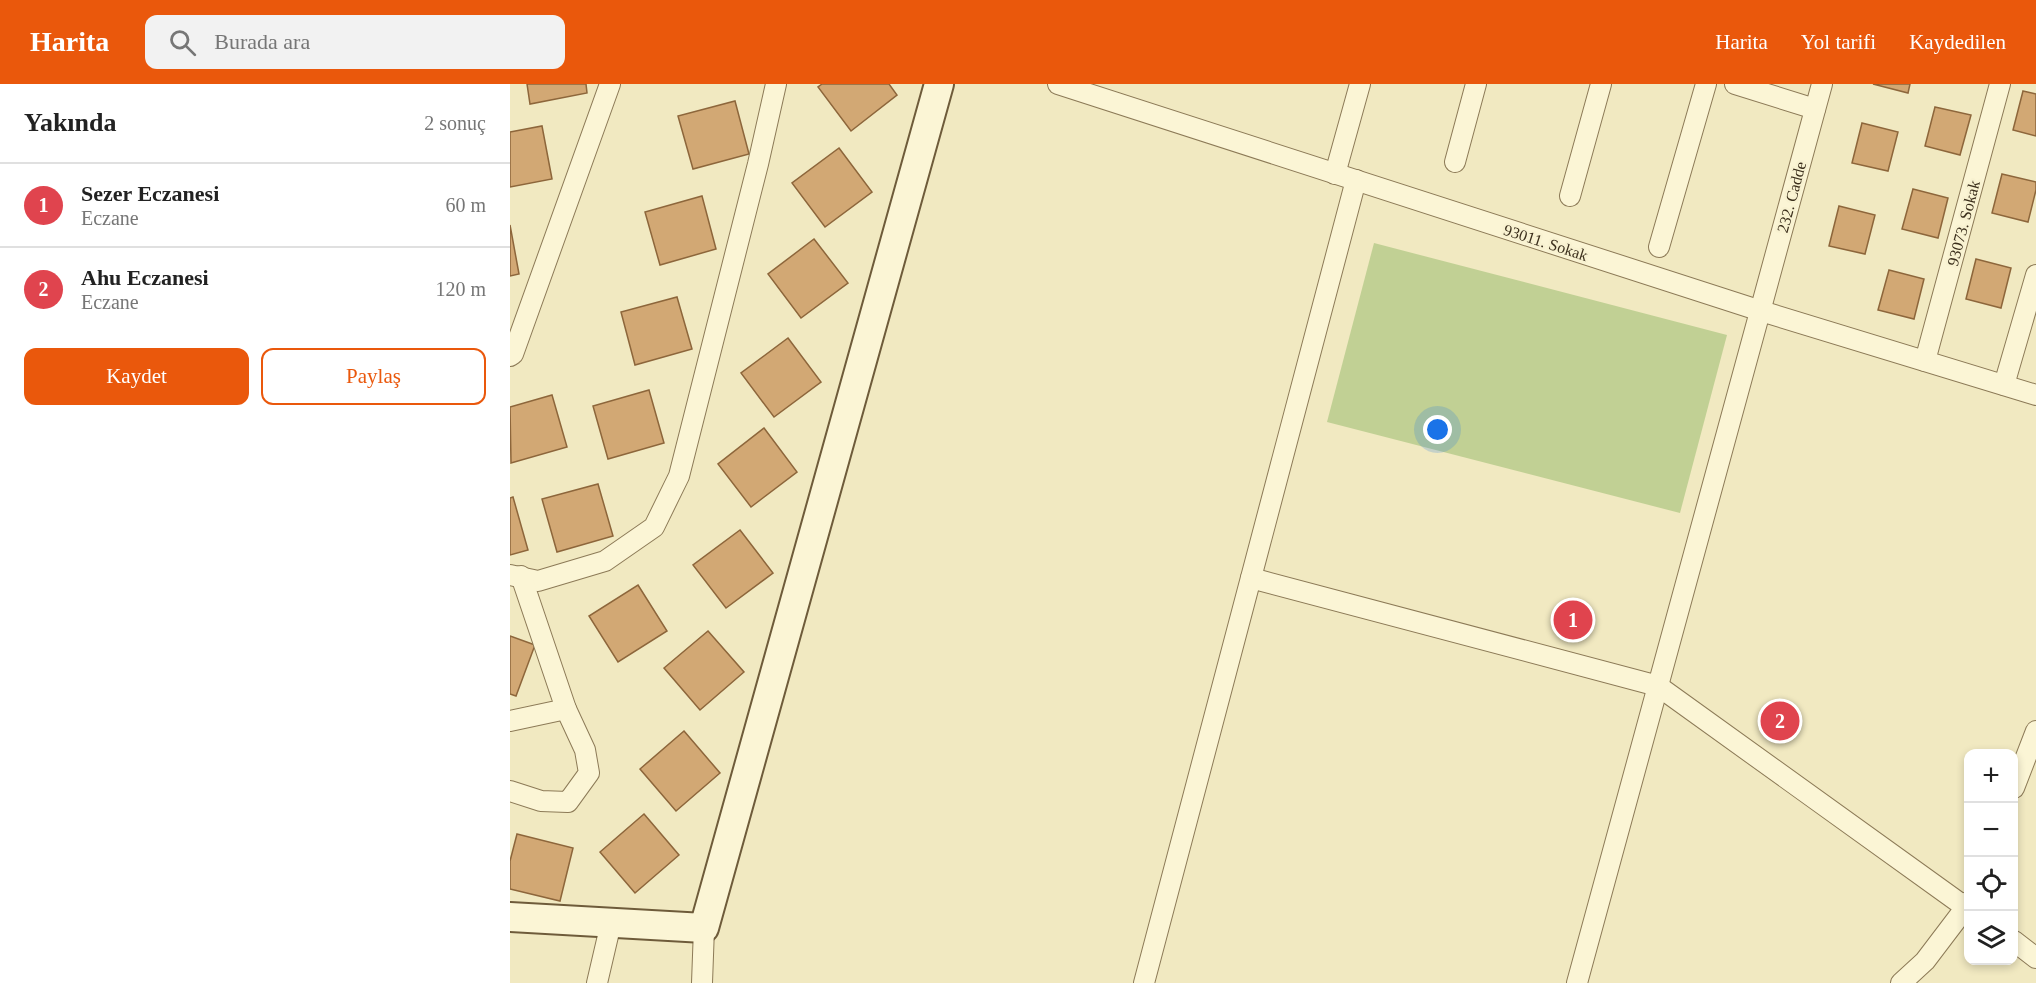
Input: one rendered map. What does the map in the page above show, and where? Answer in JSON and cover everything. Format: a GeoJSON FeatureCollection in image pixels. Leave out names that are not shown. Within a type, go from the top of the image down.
{"type":"FeatureCollection","features":[{"type":"Feature","properties":{"kind":"street"},"geometry":{"type":"LineString","coordinates":[[510,356],[513,354],[610,84]]}},
{"type":"Feature","properties":{"kind":"street"},"geometry":{"type":"LineString","coordinates":[[515,575],[538,581],[605,561],[654,527],[678,476],[758,164],[776,84]]}},
{"type":"Feature","properties":{"kind":"street"},"geometry":{"type":"LineString","coordinates":[[702,983],[704,928],[939,84]]}},
{"type":"Feature","properties":{"kind":"street","name":"93011. Sokak"},"geometry":{"type":"LineString","coordinates":[[1058,84],[1761,311],[2036,395]]}},
{"type":"Feature","properties":{"kind":"street"},"geometry":{"type":"LineString","coordinates":[[1335,174],[1360,84]]}},
{"type":"Feature","properties":{"kind":"street"},"geometry":{"type":"LineString","coordinates":[[1455,162],[1476,84]]}},
{"type":"Feature","properties":{"kind":"street"},"geometry":{"type":"LineString","coordinates":[[1570,196],[1601,84]]}},
{"type":"Feature","properties":{"kind":"street"},"geometry":{"type":"LineString","coordinates":[[1659,247],[1706,84]]}},
{"type":"Feature","properties":{"kind":"street"},"geometry":{"type":"LineString","coordinates":[[1735,84],[1815,109]]}},
{"type":"Feature","properties":{"kind":"street","name":"232. Cadde"},"geometry":{"type":"LineString","coordinates":[[1577,983],[1822,84]]}},
{"type":"Feature","properties":{"kind":"street","name":"93073. Sokak"},"geometry":{"type":"LineString","coordinates":[[1925,361],[2000,84]]}},
{"type":"Feature","properties":{"kind":"street"},"geometry":{"type":"LineString","coordinates":[[1144,983],[1356,180]]}},
{"type":"Feature","properties":{"kind":"street"},"geometry":{"type":"LineString","coordinates":[[2004,385],[2036,275]]}},
{"type":"Feature","properties":{"kind":"street"},"geometry":{"type":"LineString","coordinates":[[510,791],[541,801],[568,802],[589,773],[585,750],[566,709],[515,575]]}},
{"type":"Feature","properties":{"kind":"street"},"geometry":{"type":"LineString","coordinates":[[1251,578],[1659,686],[1964,903]]}},
{"type":"Feature","properties":{"kind":"street"},"geometry":{"type":"LineString","coordinates":[[510,721],[566,709]]}},
{"type":"Feature","properties":{"kind":"street"},"geometry":{"type":"LineString","coordinates":[[2018,776],[2036,731]]}},
{"type":"Feature","properties":{"kind":"street"},"geometry":{"type":"LineString","coordinates":[[1901,983],[1925,961],[1964,911]]}},
{"type":"Feature","properties":{"kind":"street"},"geometry":{"type":"LineString","coordinates":[[510,917],[704,928]]}},
{"type":"Feature","properties":{"kind":"street"},"geometry":{"type":"LineString","coordinates":[[597,983],[610,923]]}},
{"type":"Feature","properties":{"kind":"street"},"geometry":{"type":"LineString","coordinates":[[2018,945],[2036,958]]}},
{"type":"Feature","properties":{"kind":"green space"},"geometry":{"type":"Polygon","coordinates":[[[1374,243],[1727,335],[1680,513],[1327,422],[1374,243]]]}},
{"type":"Feature","properties":{"kind":"building"},"geometry":{"type":"Polygon","coordinates":[[[527,84],[586,84],[587,93],[530,104],[527,84]]]}},
{"type":"Feature","properties":{"kind":"building"},"geometry":{"type":"Polygon","coordinates":[[[822,84],[889,84],[897,95],[851,131],[818,87],[822,84]]]}},
{"type":"Feature","properties":{"kind":"building"},"geometry":{"type":"Polygon","coordinates":[[[1873,84],[1910,84],[1908,93],[1873,84]]]}},
{"type":"Feature","properties":{"kind":"building"},"geometry":{"type":"Polygon","coordinates":[[[2023,91],[2036,94],[2036,136],[2013,130],[2023,91]]]}},
{"type":"Feature","properties":{"kind":"building"},"geometry":{"type":"Polygon","coordinates":[[[735,101],[749,154],[693,169],[678,116],[735,101]]]}},
{"type":"Feature","properties":{"kind":"building"},"geometry":{"type":"Polygon","coordinates":[[[1935,107],[1971,115],[1960,155],[1925,146],[1935,107]]]}},
{"type":"Feature","properties":{"kind":"building"},"geometry":{"type":"Polygon","coordinates":[[[1862,123],[1898,132],[1888,171],[1852,163],[1862,123]]]}},
{"type":"Feature","properties":{"kind":"building"},"geometry":{"type":"Polygon","coordinates":[[[542,126],[552,179],[510,187],[510,132],[542,126]]]}},
{"type":"Feature","properties":{"kind":"building"},"geometry":{"type":"Polygon","coordinates":[[[839,148],[872,192],[825,227],[792,183],[839,148]]]}},
{"type":"Feature","properties":{"kind":"building"},"geometry":{"type":"Polygon","coordinates":[[[2002,174],[2036,182],[2028,222],[1992,213],[2002,174]]]}},
{"type":"Feature","properties":{"kind":"building"},"geometry":{"type":"Polygon","coordinates":[[[1913,189],[1948,198],[1938,238],[1902,229],[1913,189]]]}},
{"type":"Feature","properties":{"kind":"building"},"geometry":{"type":"Polygon","coordinates":[[[702,196],[716,249],[660,265],[645,212],[702,196]]]}},
{"type":"Feature","properties":{"kind":"building"},"geometry":{"type":"Polygon","coordinates":[[[1839,206],[1875,215],[1865,254],[1829,246],[1839,206]]]}},
{"type":"Feature","properties":{"kind":"building"},"geometry":{"type":"Polygon","coordinates":[[[510,225],[519,274],[510,276],[510,225]]]}},
{"type":"Feature","properties":{"kind":"building"},"geometry":{"type":"Polygon","coordinates":[[[814,239],[848,283],[801,318],[768,274],[814,239]]]}},
{"type":"Feature","properties":{"kind":"building"},"geometry":{"type":"Polygon","coordinates":[[[1976,259],[2011,268],[2001,308],[1966,299],[1976,259]]]}},
{"type":"Feature","properties":{"kind":"building"},"geometry":{"type":"Polygon","coordinates":[[[1889,270],[1924,279],[1914,319],[1878,310],[1889,270]]]}},
{"type":"Feature","properties":{"kind":"building"},"geometry":{"type":"Polygon","coordinates":[[[677,297],[692,349],[635,365],[621,312],[677,297]]]}},
{"type":"Feature","properties":{"kind":"building"},"geometry":{"type":"Polygon","coordinates":[[[788,338],[821,382],[774,417],[741,373],[788,338]]]}},
{"type":"Feature","properties":{"kind":"building"},"geometry":{"type":"Polygon","coordinates":[[[649,390],[664,443],[608,459],[593,406],[649,390]]]}},
{"type":"Feature","properties":{"kind":"building"},"geometry":{"type":"Polygon","coordinates":[[[552,395],[567,447],[511,463],[510,407],[552,395]]]}},
{"type":"Feature","properties":{"kind":"building"},"geometry":{"type":"Polygon","coordinates":[[[764,428],[797,472],[751,507],[718,464],[764,428]]]}},
{"type":"Feature","properties":{"kind":"building"},"geometry":{"type":"Polygon","coordinates":[[[598,484],[613,536],[557,552],[542,499],[598,484]]]}},
{"type":"Feature","properties":{"kind":"building"},"geometry":{"type":"Polygon","coordinates":[[[513,497],[528,550],[510,555],[510,498],[513,497]]]}},
{"type":"Feature","properties":{"kind":"building"},"geometry":{"type":"Polygon","coordinates":[[[740,530],[773,573],[726,608],[693,565],[740,530]]]}},
{"type":"Feature","properties":{"kind":"building"},"geometry":{"type":"Polygon","coordinates":[[[638,585],[667,631],[618,662],[589,616],[638,585]]]}},
{"type":"Feature","properties":{"kind":"building"},"geometry":{"type":"Polygon","coordinates":[[[708,631],[744,672],[700,710],[664,668],[708,631]]]}},
{"type":"Feature","properties":{"kind":"building"},"geometry":{"type":"Polygon","coordinates":[[[510,636],[535,645],[516,696],[510,694],[510,636]]]}},
{"type":"Feature","properties":{"kind":"building"},"geometry":{"type":"Polygon","coordinates":[[[684,731],[720,773],[676,811],[640,769],[684,731]]]}},
{"type":"Feature","properties":{"kind":"building"},"geometry":{"type":"Polygon","coordinates":[[[644,814],[679,855],[635,893],[600,852],[644,814]]]}},
{"type":"Feature","properties":{"kind":"building"},"geometry":{"type":"Polygon","coordinates":[[[517,834],[573,848],[560,901],[510,889],[510,861],[517,834]]]}},
{"type":"Feature","properties":{"kind":"place","name":"Sezer Eczanesi"},"geometry":{"type":"Point","coordinates":[1573,620]}},
{"type":"Feature","properties":{"kind":"place","name":"Ahu Eczanesi"},"geometry":{"type":"Point","coordinates":[1780,721]}}]}
